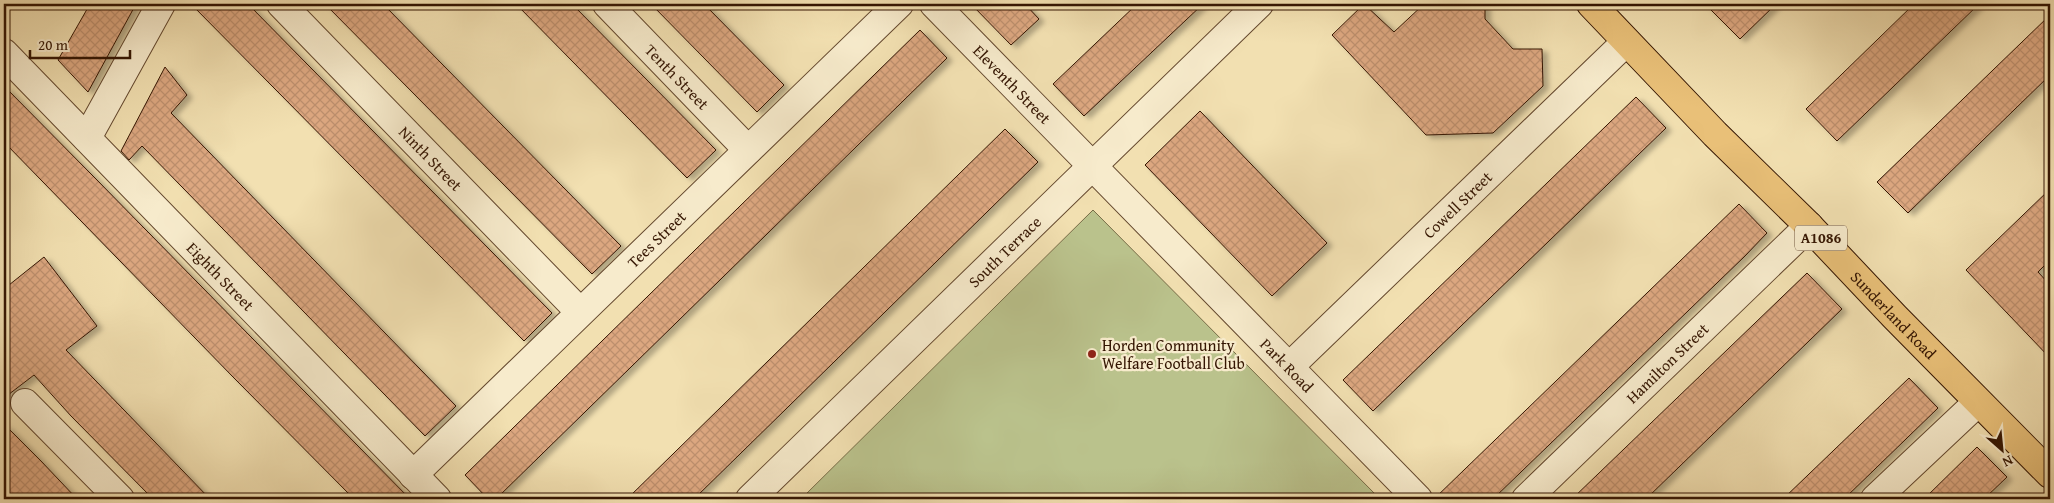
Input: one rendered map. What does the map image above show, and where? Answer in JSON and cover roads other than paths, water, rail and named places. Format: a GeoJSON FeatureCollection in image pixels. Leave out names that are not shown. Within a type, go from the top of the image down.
{"type":"FeatureCollection","features":[{"type":"Feature","properties":{"kind":"main road","name":"Sunderland Road"},"geometry":{"type":"LineString","coordinates":[[1591,4],[1715,134],[1809,226],[1978,402],[2046,461]]}},
{"type":"Feature","properties":{"kind":"street"},"geometry":{"type":"LineString","coordinates":[[86,138],[161,4]]}},
{"type":"Feature","properties":{"kind":"street","name":"Ninth Street"},"geometry":{"type":"LineString","coordinates":[[282,4],[580,312]]}},
{"type":"Feature","properties":{"kind":"street","name":"Tenth Street"},"geometry":{"type":"LineString","coordinates":[[607,4],[748,150]]}},
{"type":"Feature","properties":{"kind":"street","name":"Tees Street"},"geometry":{"type":"LineString","coordinates":[[413,475],[899,4]]}},
{"type":"Feature","properties":{"kind":"street","name":"Eleventh Street"},"geometry":{"type":"LineString","coordinates":[[934,4],[1093,165]]}},
{"type":"Feature","properties":{"kind":"street","name":"South Terrace"},"geometry":{"type":"LineString","coordinates":[[750,499],[1093,165],[1254,5]]}},
{"type":"Feature","properties":{"kind":"street","name":"Cowell Street"},"geometry":{"type":"LineString","coordinates":[[1289,367],[1626,42]]}},
{"type":"Feature","properties":{"kind":"street","name":"Eighth Street"},"geometry":{"type":"LineString","coordinates":[[4,53],[437,499]]}},
{"type":"Feature","properties":{"kind":"street","name":"Park Road"},"geometry":{"type":"LineString","coordinates":[[1093,165],[1418,499]]}},
{"type":"Feature","properties":{"kind":"street","name":"Hamilton Street"},"geometry":{"type":"LineString","coordinates":[[1526,499],[1809,226]]}},
{"type":"Feature","properties":{"kind":"street"},"geometry":{"type":"LineString","coordinates":[[25,402],[120,499]]}},
{"type":"Feature","properties":{"kind":"street"},"geometry":{"type":"LineString","coordinates":[[1875,499],[1978,402]]}},
{"type":"Feature","properties":{"kind":"place","name":"Horden Community Welfare Football Club"},"geometry":{"type":"Point","coordinates":[1092,354]}}]}
